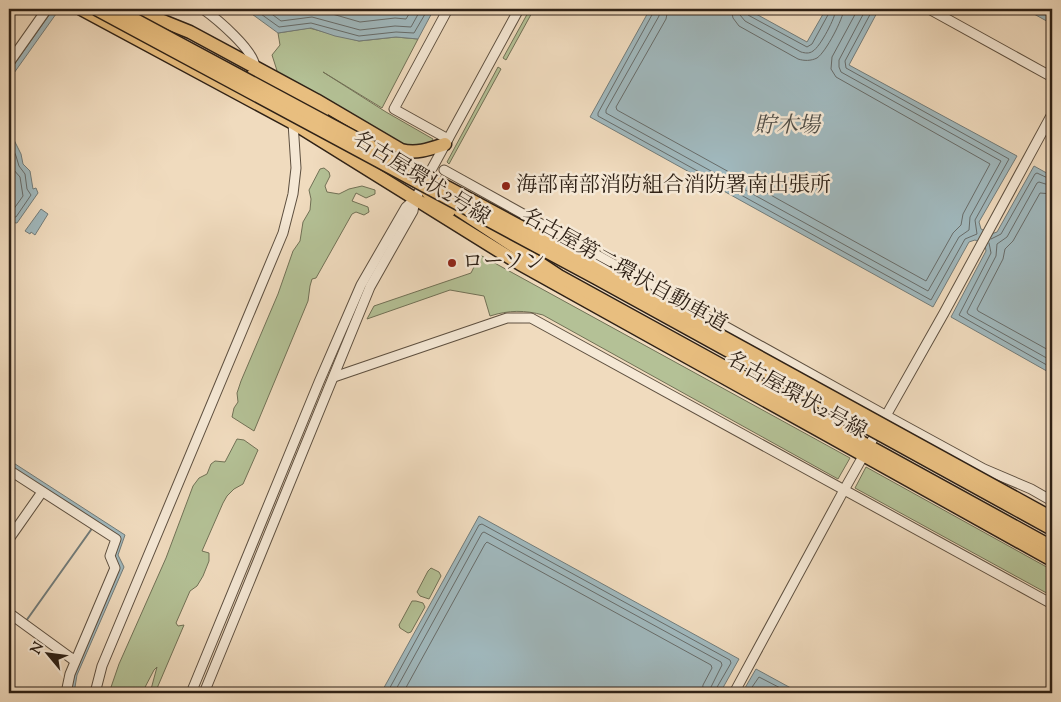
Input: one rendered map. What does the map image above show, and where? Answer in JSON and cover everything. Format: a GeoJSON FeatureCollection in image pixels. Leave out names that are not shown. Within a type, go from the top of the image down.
{"type":"FeatureCollection","features":[{"type":"Feature","properties":{"kind":"highway","name":"名古屋環状2号線"},"geometry":{"type":"LineString","coordinates":[[81,9],[293,123],[498,250],[865,451],[1052,547]]}},
{"type":"Feature","properties":{"kind":"highway","name":"名古屋第二環状自動車道"},"geometry":{"type":"LineString","coordinates":[[96,9],[588,273],[1052,529]]}},
{"type":"Feature","properties":{"kind":"highway","name":"名古屋第二環状自動車道"},"geometry":{"type":"LineString","coordinates":[[115,9],[601,270],[1052,518]]}},
{"type":"Feature","properties":{"kind":"highway","name":"名古屋環状2号線"},"geometry":{"type":"LineString","coordinates":[[126,9],[306,104],[356,137],[423,186],[554,273],[1052,560]]}},
{"type":"Feature","properties":{"kind":"highway"},"geometry":{"type":"LineString","coordinates":[[132,9],[182,28],[402,150],[421,152],[447,142]]}},
{"type":"Feature","properties":{"kind":"highway"},"geometry":{"type":"LineString","coordinates":[[175,35],[216,69],[302,117],[390,174],[409,189],[415,199]]}},
{"type":"Feature","properties":{"kind":"highway"},"geometry":{"type":"LineString","coordinates":[[423,186],[436,202],[480,233],[498,250]]}},
{"type":"Feature","properties":{"kind":"street"},"geometry":{"type":"LineString","coordinates":[[9,63],[47,9]]}},
{"type":"Feature","properties":{"kind":"street"},"geometry":{"type":"LineString","coordinates":[[203,9],[248,51],[254,60],[255,67]]}},
{"type":"Feature","properties":{"kind":"street"},"geometry":{"type":"LineString","coordinates":[[447,142],[394,109],[448,9]]}},
{"type":"Feature","properties":{"kind":"street"},"geometry":{"type":"LineString","coordinates":[[191,693],[361,285],[406,207],[415,199],[423,186],[519,9]]}},
{"type":"Feature","properties":{"kind":"street"},"geometry":{"type":"LineString","coordinates":[[929,9],[1052,77]]}},
{"type":"Feature","properties":{"kind":"street"},"geometry":{"type":"LineString","coordinates":[[734,693],[865,451],[1052,114]]}},
{"type":"Feature","properties":{"kind":"street"},"geometry":{"type":"LineString","coordinates":[[95,693],[102,666],[283,232],[293,194],[296,168],[293,123]]}},
{"type":"Feature","properties":{"kind":"street"},"geometry":{"type":"LineString","coordinates":[[444,170],[984,469],[1031,489],[1052,501]]}},
{"type":"Feature","properties":{"kind":"street"},"geometry":{"type":"LineString","coordinates":[[206,692],[370,288],[413,210],[415,199]]}},
{"type":"Feature","properties":{"kind":"street"},"geometry":{"type":"LineString","coordinates":[[334,377],[507,318],[531,318],[1052,604]]}},
{"type":"Feature","properties":{"kind":"street"},"geometry":{"type":"LineString","coordinates":[[9,470],[116,539],[110,556],[115,568],[70,674],[66,693]]}},
{"type":"Feature","properties":{"kind":"street"},"geometry":{"type":"LineString","coordinates":[[9,539],[42,492]]}},
{"type":"Feature","properties":{"kind":"street"},"geometry":{"type":"LineString","coordinates":[[9,613],[76,660]]}},
{"type":"Feature","properties":{"kind":"green space"},"geometry":{"type":"Polygon","coordinates":[[[530,9],[534,9],[506,60],[503,58],[530,9]]]}},
{"type":"Feature","properties":{"kind":"green space"},"geometry":{"type":"Polygon","coordinates":[[[309,28],[359,41],[396,37],[418,39],[382,108],[323,72],[386,112],[433,139],[430,145],[407,152],[280,80],[272,55],[280,45],[278,33],[309,28]]]}},
{"type":"Feature","properties":{"kind":"green space"},"geometry":{"type":"Polygon","coordinates":[[[498,67],[501,69],[449,164],[447,162],[498,67]]]}},
{"type":"Feature","properties":{"kind":"green space"},"geometry":{"type":"Polygon","coordinates":[[[324,168],[329,172],[330,176],[325,186],[327,192],[339,194],[362,186],[375,190],[375,194],[366,198],[356,193],[352,201],[368,207],[369,212],[364,215],[356,212],[352,214],[316,278],[312,279],[308,301],[254,431],[232,417],[238,402],[237,393],[278,294],[293,251],[300,241],[303,222],[310,210],[311,199],[309,190],[320,169],[324,168]]]}},
{"type":"Feature","properties":{"kind":"green space"},"geometry":{"type":"Polygon","coordinates":[[[480,255],[850,458],[838,479],[543,315],[517,311],[490,316],[484,296],[450,290],[367,319],[374,306],[471,273],[480,255]]]}},
{"type":"Feature","properties":{"kind":"green space"},"geometry":{"type":"Polygon","coordinates":[[[237,439],[244,440],[258,450],[243,484],[234,489],[223,503],[202,551],[209,553],[209,561],[197,586],[190,591],[176,623],[178,626],[184,625],[155,693],[150,693],[157,667],[142,693],[109,693],[119,664],[166,558],[193,486],[199,478],[207,474],[211,464],[215,461],[225,462],[237,439]]]}},
{"type":"Feature","properties":{"kind":"green space"},"geometry":{"type":"Polygon","coordinates":[[[866,467],[1052,570],[1052,596],[855,488],[866,467]]]}},
{"type":"Feature","properties":{"kind":"green space"},"geometry":{"type":"Polygon","coordinates":[[[431,568],[439,572],[441,576],[429,599],[420,596],[417,592],[431,568]]]}},
{"type":"Feature","properties":{"kind":"green space"},"geometry":{"type":"Polygon","coordinates":[[[412,601],[423,603],[425,607],[411,632],[408,633],[400,628],[399,625],[412,601]]]}},
{"type":"Feature","properties":{"kind":"water"},"geometry":{"type":"Polygon","coordinates":[[[245,9],[434,9],[418,39],[396,37],[359,41],[311,28],[278,33],[245,9]]]}},
{"type":"Feature","properties":{"kind":"water","name":"貯木場"},"geometry":{"type":"Polygon","coordinates":[[[650,9],[747,9],[807,42],[826,9],[879,9],[849,65],[1017,156],[979,222],[981,229],[991,234],[997,232],[1034,166],[1052,176],[1052,374],[951,317],[986,251],[985,245],[975,240],[969,242],[933,307],[590,117],[650,9]]]}},
{"type":"Feature","properties":{"kind":"water"},"geometry":{"type":"Polygon","coordinates":[[[1025,9],[1052,9],[1052,24],[1025,9]]]}},
{"type":"Feature","properties":{"kind":"water"},"geometry":{"type":"Polygon","coordinates":[[[52,11],[56,14],[9,80],[9,72],[52,11]]]}},
{"type":"Feature","properties":{"kind":"water"},"geometry":{"type":"Polygon","coordinates":[[[9,127],[12,129],[11,134],[21,154],[23,164],[30,171],[33,189],[36,188],[38,193],[17,223],[9,222],[9,127]]]}},
{"type":"Feature","properties":{"kind":"water"},"geometry":{"type":"Polygon","coordinates":[[[41,209],[48,214],[35,235],[31,232],[30,234],[25,231],[41,209]]]}},
{"type":"Feature","properties":{"kind":"water"},"geometry":{"type":"Polygon","coordinates":[[[9,460],[125,535],[118,555],[124,567],[77,675],[74,693],[70,693],[73,675],[118,567],[113,555],[119,537],[9,466],[9,460]]]}},
{"type":"Feature","properties":{"kind":"water"},"geometry":{"type":"Polygon","coordinates":[[[479,516],[739,659],[720,693],[381,693],[479,516]]]}},
{"type":"Feature","properties":{"kind":"water"},"geometry":{"type":"Polygon","coordinates":[[[756,669],[800,693],[742,693],[756,669]]]}},
{"type":"Feature","properties":{"kind":"waterway"},"geometry":{"type":"LineString","coordinates":[[26,621],[93,527]]}},
{"type":"Feature","properties":{"kind":"place","name":"海部南部消防組合消防署南出張所"},"geometry":{"type":"Point","coordinates":[506,186]}},
{"type":"Feature","properties":{"kind":"place","name":"ローソン"},"geometry":{"type":"Point","coordinates":[452,263]}}]}
